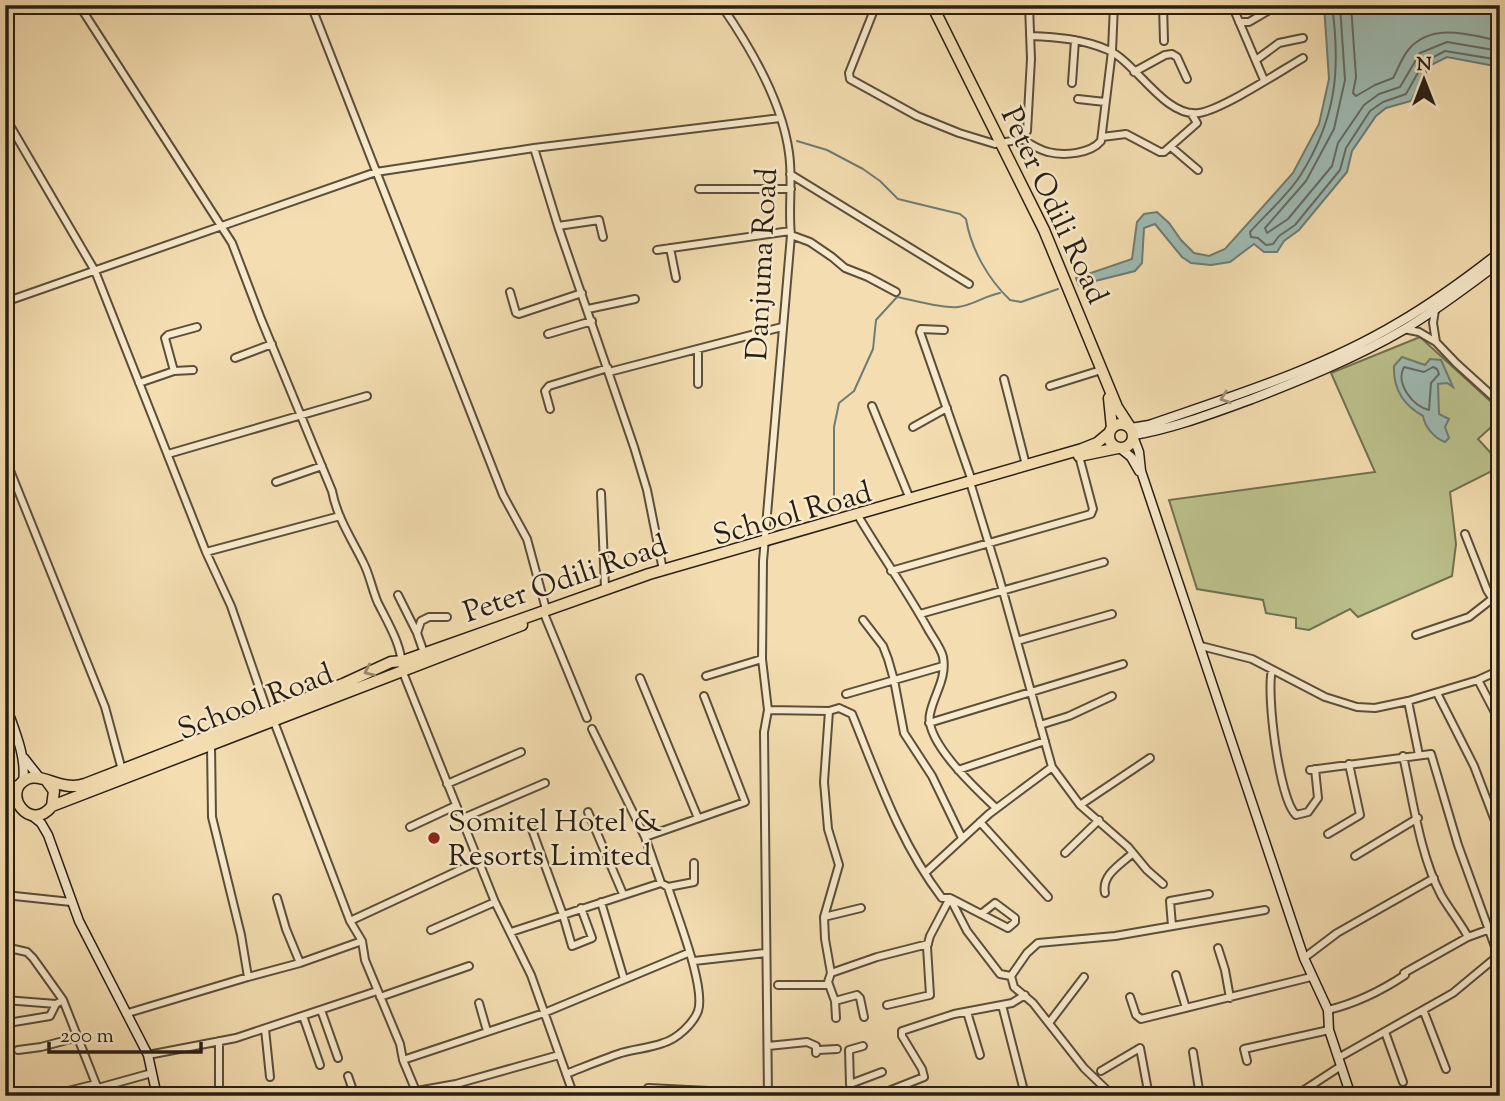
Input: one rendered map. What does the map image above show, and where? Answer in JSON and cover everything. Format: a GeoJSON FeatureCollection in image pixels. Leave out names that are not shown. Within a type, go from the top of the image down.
{"type":"FeatureCollection","features":[{"type":"Feature","properties":{"kind":"main road","name":"Peter Odili Road"},"geometry":{"type":"LineString","coordinates":[[924,5],[1044,230],[1117,407],[1132,432]]}},
{"type":"Feature","properties":{"kind":"main road","name":"Peter Odili Road"},"geometry":{"type":"LineString","coordinates":[[402,666],[424,653],[546,612],[605,588],[1091,446],[1110,431],[1111,407],[1098,371],[1039,233],[932,5]]}},
{"type":"Feature","properties":{"kind":"main road"},"geometry":{"type":"LineString","coordinates":[[1119,424],[1132,432],[1129,446],[1119,448],[1110,442],[1110,431],[1119,424]]}},
{"type":"Feature","properties":{"kind":"main road","name":"School Road"},"geometry":{"type":"LineString","coordinates":[[51,808],[85,791],[211,745],[271,716],[546,612],[766,543],[860,519],[971,483],[1119,448]]}},
{"type":"Feature","properties":{"kind":"main road"},"geometry":{"type":"LineString","coordinates":[[5,795],[21,783],[43,778],[61,786],[73,787],[271,716]]}},
{"type":"Feature","properties":{"kind":"main road"},"geometry":{"type":"LineString","coordinates":[[5,802],[37,816],[51,808],[54,791],[43,778]]}},
{"type":"Feature","properties":{"kind":"main road"},"geometry":{"type":"LineString","coordinates":[[21,783],[16,800],[21,809]]}},
{"type":"Feature","properties":{"kind":"street"},"geometry":{"type":"LineString","coordinates":[[79,5],[223,225],[241,264],[349,538],[364,563],[375,596],[393,633],[402,666],[461,819],[495,902],[531,975],[574,1096]]}},
{"type":"Feature","properties":{"kind":"street"},"geometry":{"type":"LineString","coordinates":[[311,5],[503,495],[527,539],[546,612],[587,718]]}},
{"type":"Feature","properties":{"kind":"street","name":"Danjuma Road"},"geometry":{"type":"LineString","coordinates":[[721,5],[751,53],[780,118],[787,144],[791,189],[790,233],[763,561],[762,659],[768,710],[764,732],[768,1095]]}},
{"type":"Feature","properties":{"kind":"street"},"geometry":{"type":"LineString","coordinates":[[876,5],[849,73],[850,79],[917,116],[998,144],[1022,139],[1049,153],[1091,150],[1101,141],[1112,51],[1114,5]]}},
{"type":"Feature","properties":{"kind":"street"},"geometry":{"type":"LineString","coordinates":[[1022,139],[1027,131],[1029,110],[1029,5]]}},
{"type":"Feature","properties":{"kind":"street"},"geometry":{"type":"LineString","coordinates":[[1164,41],[1163,7],[1187,5]]}},
{"type":"Feature","properties":{"kind":"street"},"geometry":{"type":"LineString","coordinates":[[1232,5],[1264,80]]}},
{"type":"Feature","properties":{"kind":"street"},"geometry":{"type":"LineString","coordinates":[[1239,22],[1249,22],[1278,5]]}},
{"type":"Feature","properties":{"kind":"street"},"geometry":{"type":"LineString","coordinates":[[1030,36],[1075,40],[1112,51],[1164,99],[1191,113],[1201,113],[1226,102],[1303,58]]}},
{"type":"Feature","properties":{"kind":"street"},"geometry":{"type":"LineString","coordinates":[[1256,60],[1279,43],[1303,38]]}},
{"type":"Feature","properties":{"kind":"street"},"geometry":{"type":"LineString","coordinates":[[1072,83],[1075,40]]}},
{"type":"Feature","properties":{"kind":"street"},"geometry":{"type":"LineString","coordinates":[[1134,72],[1172,54],[1177,58],[1187,79]]}},
{"type":"Feature","properties":{"kind":"street"},"geometry":{"type":"LineString","coordinates":[[1077,99],[1105,102]]}},
{"type":"Feature","properties":{"kind":"street"},"geometry":{"type":"LineString","coordinates":[[1102,137],[1126,134],[1160,152],[1171,147],[1197,123],[1191,113]]}},
{"type":"Feature","properties":{"kind":"street"},"geometry":{"type":"LineString","coordinates":[[5,117],[95,271],[206,552],[231,606],[350,921],[362,941],[365,960],[400,1044],[403,1060],[417,1094],[559,1055]]}},
{"type":"Feature","properties":{"kind":"street"},"geometry":{"type":"LineString","coordinates":[[5,302],[376,172],[534,148],[780,118]]}},
{"type":"Feature","properties":{"kind":"street"},"geometry":{"type":"LineString","coordinates":[[1171,147],[1198,170]]}},
{"type":"Feature","properties":{"kind":"street"},"geometry":{"type":"LineString","coordinates":[[534,148],[647,490],[663,570]]}},
{"type":"Feature","properties":{"kind":"street"},"geometry":{"type":"LineString","coordinates":[[790,174],[969,284]]}},
{"type":"Feature","properties":{"kind":"street"},"geometry":{"type":"LineString","coordinates":[[699,189],[791,189]]}},
{"type":"Feature","properties":{"kind":"street"},"geometry":{"type":"LineString","coordinates":[[558,226],[599,220],[603,237]]}},
{"type":"Feature","properties":{"kind":"street"},"geometry":{"type":"LineString","coordinates":[[657,250],[790,233],[810,242],[845,268],[897,292]]}},
{"type":"Feature","properties":{"kind":"street"},"geometry":{"type":"LineString","coordinates":[[670,248],[676,278]]}},
{"type":"Feature","properties":{"kind":"street"},"geometry":{"type":"LineString","coordinates":[[1132,432],[1260,386],[1339,353],[1397,323],[1448,291],[1500,252]]}},
{"type":"Feature","properties":{"kind":"street"},"geometry":{"type":"LineString","coordinates":[[1132,432],[1191,421],[1274,390],[1373,346],[1435,310],[1500,262]]}},
{"type":"Feature","properties":{"kind":"street"},"geometry":{"type":"LineString","coordinates":[[510,292],[516,313],[519,314],[582,293]]}},
{"type":"Feature","properties":{"kind":"street"},"geometry":{"type":"LineString","coordinates":[[588,309],[635,299]]}},
{"type":"Feature","properties":{"kind":"street"},"geometry":{"type":"LineString","coordinates":[[1435,310],[1433,323],[1436,342]]}},
{"type":"Feature","properties":{"kind":"street"},"geometry":{"type":"LineString","coordinates":[[548,334],[592,321]]}},
{"type":"Feature","properties":{"kind":"street"},"geometry":{"type":"LineString","coordinates":[[174,371],[165,338],[197,327]]}},
{"type":"Feature","properties":{"kind":"street"},"geometry":{"type":"LineString","coordinates":[[550,409],[545,391],[549,386],[782,327]]}},
{"type":"Feature","properties":{"kind":"street"},"geometry":{"type":"LineString","coordinates":[[944,330],[921,329],[920,332],[971,483],[1052,767],[1080,805],[1099,820],[1163,884]]}},
{"type":"Feature","properties":{"kind":"street"},"geometry":{"type":"LineString","coordinates":[[1404,329],[1419,332],[1436,342],[1500,403]]}},
{"type":"Feature","properties":{"kind":"street"},"geometry":{"type":"LineString","coordinates":[[235,358],[272,344]]}},
{"type":"Feature","properties":{"kind":"street"},"geometry":{"type":"LineString","coordinates":[[698,349],[698,384]]}},
{"type":"Feature","properties":{"kind":"street"},"geometry":{"type":"LineString","coordinates":[[139,383],[174,371],[193,369]]}},
{"type":"Feature","properties":{"kind":"street"},"geometry":{"type":"LineString","coordinates":[[1050,386],[1098,371]]}},
{"type":"Feature","properties":{"kind":"street"},"geometry":{"type":"LineString","coordinates":[[1004,379],[1026,465]]}},
{"type":"Feature","properties":{"kind":"street"},"geometry":{"type":"LineString","coordinates":[[167,454],[367,396]]}},
{"type":"Feature","properties":{"kind":"street"},"geometry":{"type":"LineString","coordinates":[[872,406],[910,499]]}},
{"type":"Feature","properties":{"kind":"street"},"geometry":{"type":"LineString","coordinates":[[913,427],[947,408]]}},
{"type":"Feature","properties":{"kind":"street"},"geometry":{"type":"LineString","coordinates":[[1132,432],[1139,452],[1141,471],[1304,958],[1328,1010],[1329,1030],[1351,1096]]}},
{"type":"Feature","properties":{"kind":"street"},"geometry":{"type":"LineString","coordinates":[[1119,448],[1131,457],[1145,478]]}},
{"type":"Feature","properties":{"kind":"street"},"geometry":{"type":"LineString","coordinates":[[891,571],[1091,514],[1093,509],[1079,456]]}},
{"type":"Feature","properties":{"kind":"street"},"geometry":{"type":"LineString","coordinates":[[5,458],[105,707],[122,770]]}},
{"type":"Feature","properties":{"kind":"street"},"geometry":{"type":"LineString","coordinates":[[276,481],[322,466]]}},
{"type":"Feature","properties":{"kind":"street"},"geometry":{"type":"LineString","coordinates":[[601,493],[605,588]]}},
{"type":"Feature","properties":{"kind":"street"},"geometry":{"type":"LineString","coordinates":[[206,552],[340,516]]}},
{"type":"Feature","properties":{"kind":"street"},"geometry":{"type":"LineString","coordinates":[[860,519],[920,614],[944,659],[942,685],[930,713],[929,723],[934,734],[958,770],[996,808]]}},
{"type":"Feature","properties":{"kind":"street"},"geometry":{"type":"LineString","coordinates":[[1465,534],[1492,599],[1500,610]]}},
{"type":"Feature","properties":{"kind":"street"},"geometry":{"type":"LineString","coordinates":[[920,614],[1104,562]]}},
{"type":"Feature","properties":{"kind":"street"},"geometry":{"type":"LineString","coordinates":[[398,596],[424,653]]}},
{"type":"Feature","properties":{"kind":"street"},"geometry":{"type":"LineString","coordinates":[[1416,635],[1469,617],[1492,599]]}},
{"type":"Feature","properties":{"kind":"street"},"geometry":{"type":"LineString","coordinates":[[1017,641],[1112,614]]}},
{"type":"Feature","properties":{"kind":"street"},"geometry":{"type":"LineString","coordinates":[[417,633],[421,621],[429,617],[447,617]]}},
{"type":"Feature","properties":{"kind":"street"},"geometry":{"type":"LineString","coordinates":[[863,620],[883,646],[894,680],[904,733],[932,776],[962,838]]}},
{"type":"Feature","properties":{"kind":"street"},"geometry":{"type":"LineString","coordinates":[[1201,646],[1252,659],[1325,697],[1357,707],[1375,708],[1408,701],[1478,680],[1500,670]]}},
{"type":"Feature","properties":{"kind":"street"},"geometry":{"type":"LineString","coordinates":[[706,676],[762,659]]}},
{"type":"Feature","properties":{"kind":"street"},"geometry":{"type":"LineString","coordinates":[[929,723],[1123,664]]}},
{"type":"Feature","properties":{"kind":"street"},"geometry":{"type":"LineString","coordinates":[[846,694],[943,666]]}},
{"type":"Feature","properties":{"kind":"street"},"geometry":{"type":"LineString","coordinates":[[1272,670],[1269,690],[1280,770],[1292,812],[1296,815],[1308,812],[1318,798],[1313,770],[1403,756],[1432,755],[1458,845],[1499,955],[1453,993],[1385,1032],[1339,1062],[1295,1096]]}},
{"type":"Feature","properties":{"kind":"street"},"geometry":{"type":"LineString","coordinates":[[640,678],[698,818]]}},
{"type":"Feature","properties":{"kind":"street"},"geometry":{"type":"LineString","coordinates":[[1478,680],[1500,722]]}},
{"type":"Feature","properties":{"kind":"street"},"geometry":{"type":"LineString","coordinates":[[1437,692],[1474,766],[1500,834]]}},
{"type":"Feature","properties":{"kind":"street"},"geometry":{"type":"LineString","coordinates":[[645,837],[745,802],[704,695]]}},
{"type":"Feature","properties":{"kind":"street"},"geometry":{"type":"LineString","coordinates":[[1040,725],[1069,716],[1096,701],[1112,696]]}},
{"type":"Feature","properties":{"kind":"street"},"geometry":{"type":"LineString","coordinates":[[1408,701],[1419,755]]}},
{"type":"Feature","properties":{"kind":"street"},"geometry":{"type":"LineString","coordinates":[[5,703],[21,754],[24,771],[21,783]]}},
{"type":"Feature","properties":{"kind":"street"},"geometry":{"type":"LineString","coordinates":[[768,710],[829,711],[839,708],[852,714],[893,817],[942,898],[950,898],[1008,928],[1015,922],[1015,918],[998,903],[992,904],[981,914]]}},
{"type":"Feature","properties":{"kind":"street"},"geometry":{"type":"LineString","coordinates":[[829,711],[824,782],[828,829],[839,865],[824,917],[831,973],[829,985],[835,1001],[836,1018]]}},
{"type":"Feature","properties":{"kind":"street"},"geometry":{"type":"LineString","coordinates":[[566,1074],[622,1053],[675,1038],[691,1023],[699,1010],[694,961],[688,953],[683,928],[645,837],[592,729]]}},
{"type":"Feature","properties":{"kind":"street"},"geometry":{"type":"LineString","coordinates":[[958,770],[1045,741]]}},
{"type":"Feature","properties":{"kind":"street"},"geometry":{"type":"LineString","coordinates":[[211,745],[212,817],[241,935],[248,977]]}},
{"type":"Feature","properties":{"kind":"street"},"geometry":{"type":"LineString","coordinates":[[447,784],[521,752]]}},
{"type":"Feature","properties":{"kind":"street"},"geometry":{"type":"LineString","coordinates":[[21,754],[43,778]]}},
{"type":"Feature","properties":{"kind":"street"},"geometry":{"type":"LineString","coordinates":[[1403,756],[1434,878],[1441,895],[1468,937]]}},
{"type":"Feature","properties":{"kind":"street"},"geometry":{"type":"LineString","coordinates":[[1080,805],[1150,758]]}},
{"type":"Feature","properties":{"kind":"street"},"geometry":{"type":"LineString","coordinates":[[1328,834],[1360,815],[1349,764]]}},
{"type":"Feature","properties":{"kind":"street"},"geometry":{"type":"LineString","coordinates":[[925,873],[996,808],[1052,767]]}},
{"type":"Feature","properties":{"kind":"street"},"geometry":{"type":"LineString","coordinates":[[461,819],[545,783]]}},
{"type":"Feature","properties":{"kind":"street"},"geometry":{"type":"LineString","coordinates":[[410,827],[456,806]]}},
{"type":"Feature","properties":{"kind":"street"},"geometry":{"type":"LineString","coordinates":[[48,835],[51,808]]}},
{"type":"Feature","properties":{"kind":"street"},"geometry":{"type":"LineString","coordinates":[[588,813],[623,894]]}},
{"type":"Feature","properties":{"kind":"street"},"geometry":{"type":"LineString","coordinates":[[31,815],[41,823],[48,835],[71,902],[148,1055],[157,1096]]}},
{"type":"Feature","properties":{"kind":"street"},"geometry":{"type":"LineString","coordinates":[[1354,856],[1418,818]]}},
{"type":"Feature","properties":{"kind":"street"},"geometry":{"type":"LineString","coordinates":[[1065,853],[1099,820]]}},
{"type":"Feature","properties":{"kind":"street"},"geometry":{"type":"LineString","coordinates":[[980,822],[1048,897]]}},
{"type":"Feature","properties":{"kind":"street"},"geometry":{"type":"LineString","coordinates":[[530,824],[564,915],[572,946],[592,938],[581,908]]}},
{"type":"Feature","properties":{"kind":"street"},"geometry":{"type":"LineString","coordinates":[[1105,893],[1104,883],[1108,876],[1133,853]]}},
{"type":"Feature","properties":{"kind":"street"},"geometry":{"type":"LineString","coordinates":[[350,921],[479,861]]}},
{"type":"Feature","properties":{"kind":"street"},"geometry":{"type":"LineString","coordinates":[[511,932],[623,894],[665,885],[694,883],[694,863]]}},
{"type":"Feature","properties":{"kind":"street"},"geometry":{"type":"LineString","coordinates":[[1304,958],[1337,933],[1434,878]]}},
{"type":"Feature","properties":{"kind":"street"},"geometry":{"type":"LineString","coordinates":[[1172,926],[1170,901],[1209,894]]}},
{"type":"Feature","properties":{"kind":"street"},"geometry":{"type":"LineString","coordinates":[[5,895],[71,902]]}},
{"type":"Feature","properties":{"kind":"street"},"geometry":{"type":"LineString","coordinates":[[278,898],[286,929],[300,963]]}},
{"type":"Feature","properties":{"kind":"street"},"geometry":{"type":"LineString","coordinates":[[887,1005],[930,995],[928,944],[950,898]]}},
{"type":"Feature","properties":{"kind":"street"},"geometry":{"type":"LineString","coordinates":[[950,898],[967,932],[1000,974],[1011,976]]}},
{"type":"Feature","properties":{"kind":"street"},"geometry":{"type":"LineString","coordinates":[[431,930],[495,902]]}},
{"type":"Feature","properties":{"kind":"street"},"geometry":{"type":"LineString","coordinates":[[601,902],[624,979]]}},
{"type":"Feature","properties":{"kind":"street"},"geometry":{"type":"LineString","coordinates":[[824,917],[860,908]]}},
{"type":"Feature","properties":{"kind":"street"},"geometry":{"type":"LineString","coordinates":[[1011,976],[1027,953],[1038,943],[1115,936],[1265,910]]}},
{"type":"Feature","properties":{"kind":"street"},"geometry":{"type":"LineString","coordinates":[[1328,1010],[1348,1006],[1379,993],[1404,974],[1468,937],[1490,929]]}},
{"type":"Feature","properties":{"kind":"street"},"geometry":{"type":"LineString","coordinates":[[128,1013],[300,963],[362,941]]}},
{"type":"Feature","properties":{"kind":"street"},"geometry":{"type":"LineString","coordinates":[[831,973],[877,957],[928,944]]}},
{"type":"Feature","properties":{"kind":"street"},"geometry":{"type":"LineString","coordinates":[[5,947],[27,952],[63,1000],[98,1088],[152,1073]]}},
{"type":"Feature","properties":{"kind":"street"},"geometry":{"type":"LineString","coordinates":[[1218,948],[1230,998]]}},
{"type":"Feature","properties":{"kind":"street"},"geometry":{"type":"LineString","coordinates":[[403,1060],[544,1013],[688,953]]}},
{"type":"Feature","properties":{"kind":"street"},"geometry":{"type":"LineString","coordinates":[[694,961],[765,953]]}},
{"type":"Feature","properties":{"kind":"street"},"geometry":{"type":"LineString","coordinates":[[148,1055],[265,1029],[469,966]]}},
{"type":"Feature","properties":{"kind":"street"},"geometry":{"type":"LineString","coordinates":[[1177,975],[1186,1008]]}},
{"type":"Feature","properties":{"kind":"street"},"geometry":{"type":"LineString","coordinates":[[1011,976],[1014,987],[1025,995],[1084,1068],[1112,1096]]}},
{"type":"Feature","properties":{"kind":"street"},"geometry":{"type":"LineString","coordinates":[[1049,1023],[1084,977]]}},
{"type":"Feature","properties":{"kind":"street"},"geometry":{"type":"LineString","coordinates":[[1130,997],[1136,1015],[1141,1019],[1311,977]]}},
{"type":"Feature","properties":{"kind":"street"},"geometry":{"type":"LineString","coordinates":[[778,985],[829,985]]}},
{"type":"Feature","properties":{"kind":"street"},"geometry":{"type":"LineString","coordinates":[[835,1001],[856,995],[860,998],[864,1017]]}},
{"type":"Feature","properties":{"kind":"street"},"geometry":{"type":"LineString","coordinates":[[876,1096],[924,1077],[902,1036],[902,1031],[967,1012],[1012,1003],[1025,995]]}},
{"type":"Feature","properties":{"kind":"street"},"geometry":{"type":"LineString","coordinates":[[5,1000],[56,1004]]}},
{"type":"Feature","properties":{"kind":"street"},"geometry":{"type":"LineString","coordinates":[[14,1022],[50,1016],[56,1004],[63,1000]]}},
{"type":"Feature","properties":{"kind":"street"},"geometry":{"type":"LineString","coordinates":[[479,1003],[487,1031]]}},
{"type":"Feature","properties":{"kind":"street"},"geometry":{"type":"LineString","coordinates":[[1002,1004],[1024,1091]]}},
{"type":"Feature","properties":{"kind":"street"},"geometry":{"type":"LineString","coordinates":[[321,1010],[338,1058]]}},
{"type":"Feature","properties":{"kind":"street"},"geometry":{"type":"LineString","coordinates":[[967,1012],[980,1055]]}},
{"type":"Feature","properties":{"kind":"street"},"geometry":{"type":"LineString","coordinates":[[1424,1012],[1446,1069]]}},
{"type":"Feature","properties":{"kind":"street"},"geometry":{"type":"LineString","coordinates":[[303,1016],[320,1065]]}},
{"type":"Feature","properties":{"kind":"street"},"geometry":{"type":"LineString","coordinates":[[265,1029],[270,1077]]}},
{"type":"Feature","properties":{"kind":"street"},"geometry":{"type":"LineString","coordinates":[[1247,1061],[1244,1049],[1329,1030]]}},
{"type":"Feature","properties":{"kind":"street"},"geometry":{"type":"LineString","coordinates":[[1385,1032],[1403,1082]]}},
{"type":"Feature","properties":{"kind":"street"},"geometry":{"type":"LineString","coordinates":[[18,1050],[78,1037]]}},
{"type":"Feature","properties":{"kind":"street"},"geometry":{"type":"LineString","coordinates":[[219,1041],[219,1094]]}},
{"type":"Feature","properties":{"kind":"street"},"geometry":{"type":"LineString","coordinates":[[768,1046],[807,1042],[813,1043],[816,1053],[818,1050],[837,1049]]}},
{"type":"Feature","properties":{"kind":"street"},"geometry":{"type":"LineString","coordinates":[[854,1096],[850,1084],[849,1050],[863,1046]]}},
{"type":"Feature","properties":{"kind":"street"},"geometry":{"type":"LineString","coordinates":[[1101,1072],[1140,1048],[1149,1096]]}},
{"type":"Feature","properties":{"kind":"street"},"geometry":{"type":"LineString","coordinates":[[1193,1052],[1200,1096]]}},
{"type":"Feature","properties":{"kind":"street"},"geometry":{"type":"LineString","coordinates":[[850,1084],[882,1073]]}},
{"type":"Feature","properties":{"kind":"street"},"geometry":{"type":"LineString","coordinates":[[348,1076],[355,1096]]}},
{"type":"Feature","properties":{"kind":"street"},"geometry":{"type":"LineString","coordinates":[[48,1096],[96,1084]]}},
{"type":"Feature","properties":{"kind":"street"},"geometry":{"type":"LineString","coordinates":[[648,1088],[768,1095]]}},
{"type":"Feature","properties":{"kind":"street"},"geometry":{"type":"LineString","coordinates":[[959,1096],[971,1091]]}},
{"type":"Feature","properties":{"kind":"green space"},"geometry":{"type":"Polygon","coordinates":[[[1420,337],[1500,410],[1500,419],[1478,439],[1500,463],[1500,467],[1450,492],[1456,544],[1452,576],[1358,617],[1350,609],[1309,630],[1296,628],[1296,618],[1266,613],[1263,600],[1197,589],[1169,500],[1375,472],[1331,373],[1420,337]]]}},
{"type":"Feature","properties":{"kind":"water"},"geometry":{"type":"Polygon","coordinates":[[[1324,5],[1500,5],[1500,67],[1447,57],[1429,66],[1411,101],[1386,108],[1376,116],[1352,151],[1347,172],[1277,252],[1264,252],[1254,244],[1230,262],[1211,265],[1191,263],[1182,257],[1155,224],[1144,228],[1142,263],[1135,271],[1079,285],[1076,278],[1132,259],[1137,222],[1144,214],[1157,212],[1194,253],[1209,256],[1225,249],[1293,173],[1319,124],[1329,79],[1324,5]]]}},
{"type":"Feature","properties":{"kind":"water"},"geometry":{"type":"Polygon","coordinates":[[[1402,357],[1425,365],[1430,359],[1441,360],[1453,387],[1447,383],[1438,384],[1439,414],[1449,419],[1445,427],[1449,438],[1445,442],[1431,432],[1423,416],[1410,407],[1397,389],[1394,366],[1402,357]]]}},
{"type":"Feature","properties":{"kind":"waterway"},"geometry":{"type":"LineString","coordinates":[[797,141],[827,150],[863,169],[898,199],[960,214],[966,219],[982,263],[1010,300],[1021,302],[1058,289]]}},
{"type":"Feature","properties":{"kind":"waterway"},"geometry":{"type":"LineString","coordinates":[[834,501],[834,427],[839,403],[854,391],[873,349],[876,320],[897,297],[936,306],[958,307],[1000,293]]}},
{"type":"Feature","properties":{"kind":"place","name":"Somitel Hotel & Resorts Limited"},"geometry":{"type":"Point","coordinates":[434,838]}}]}
